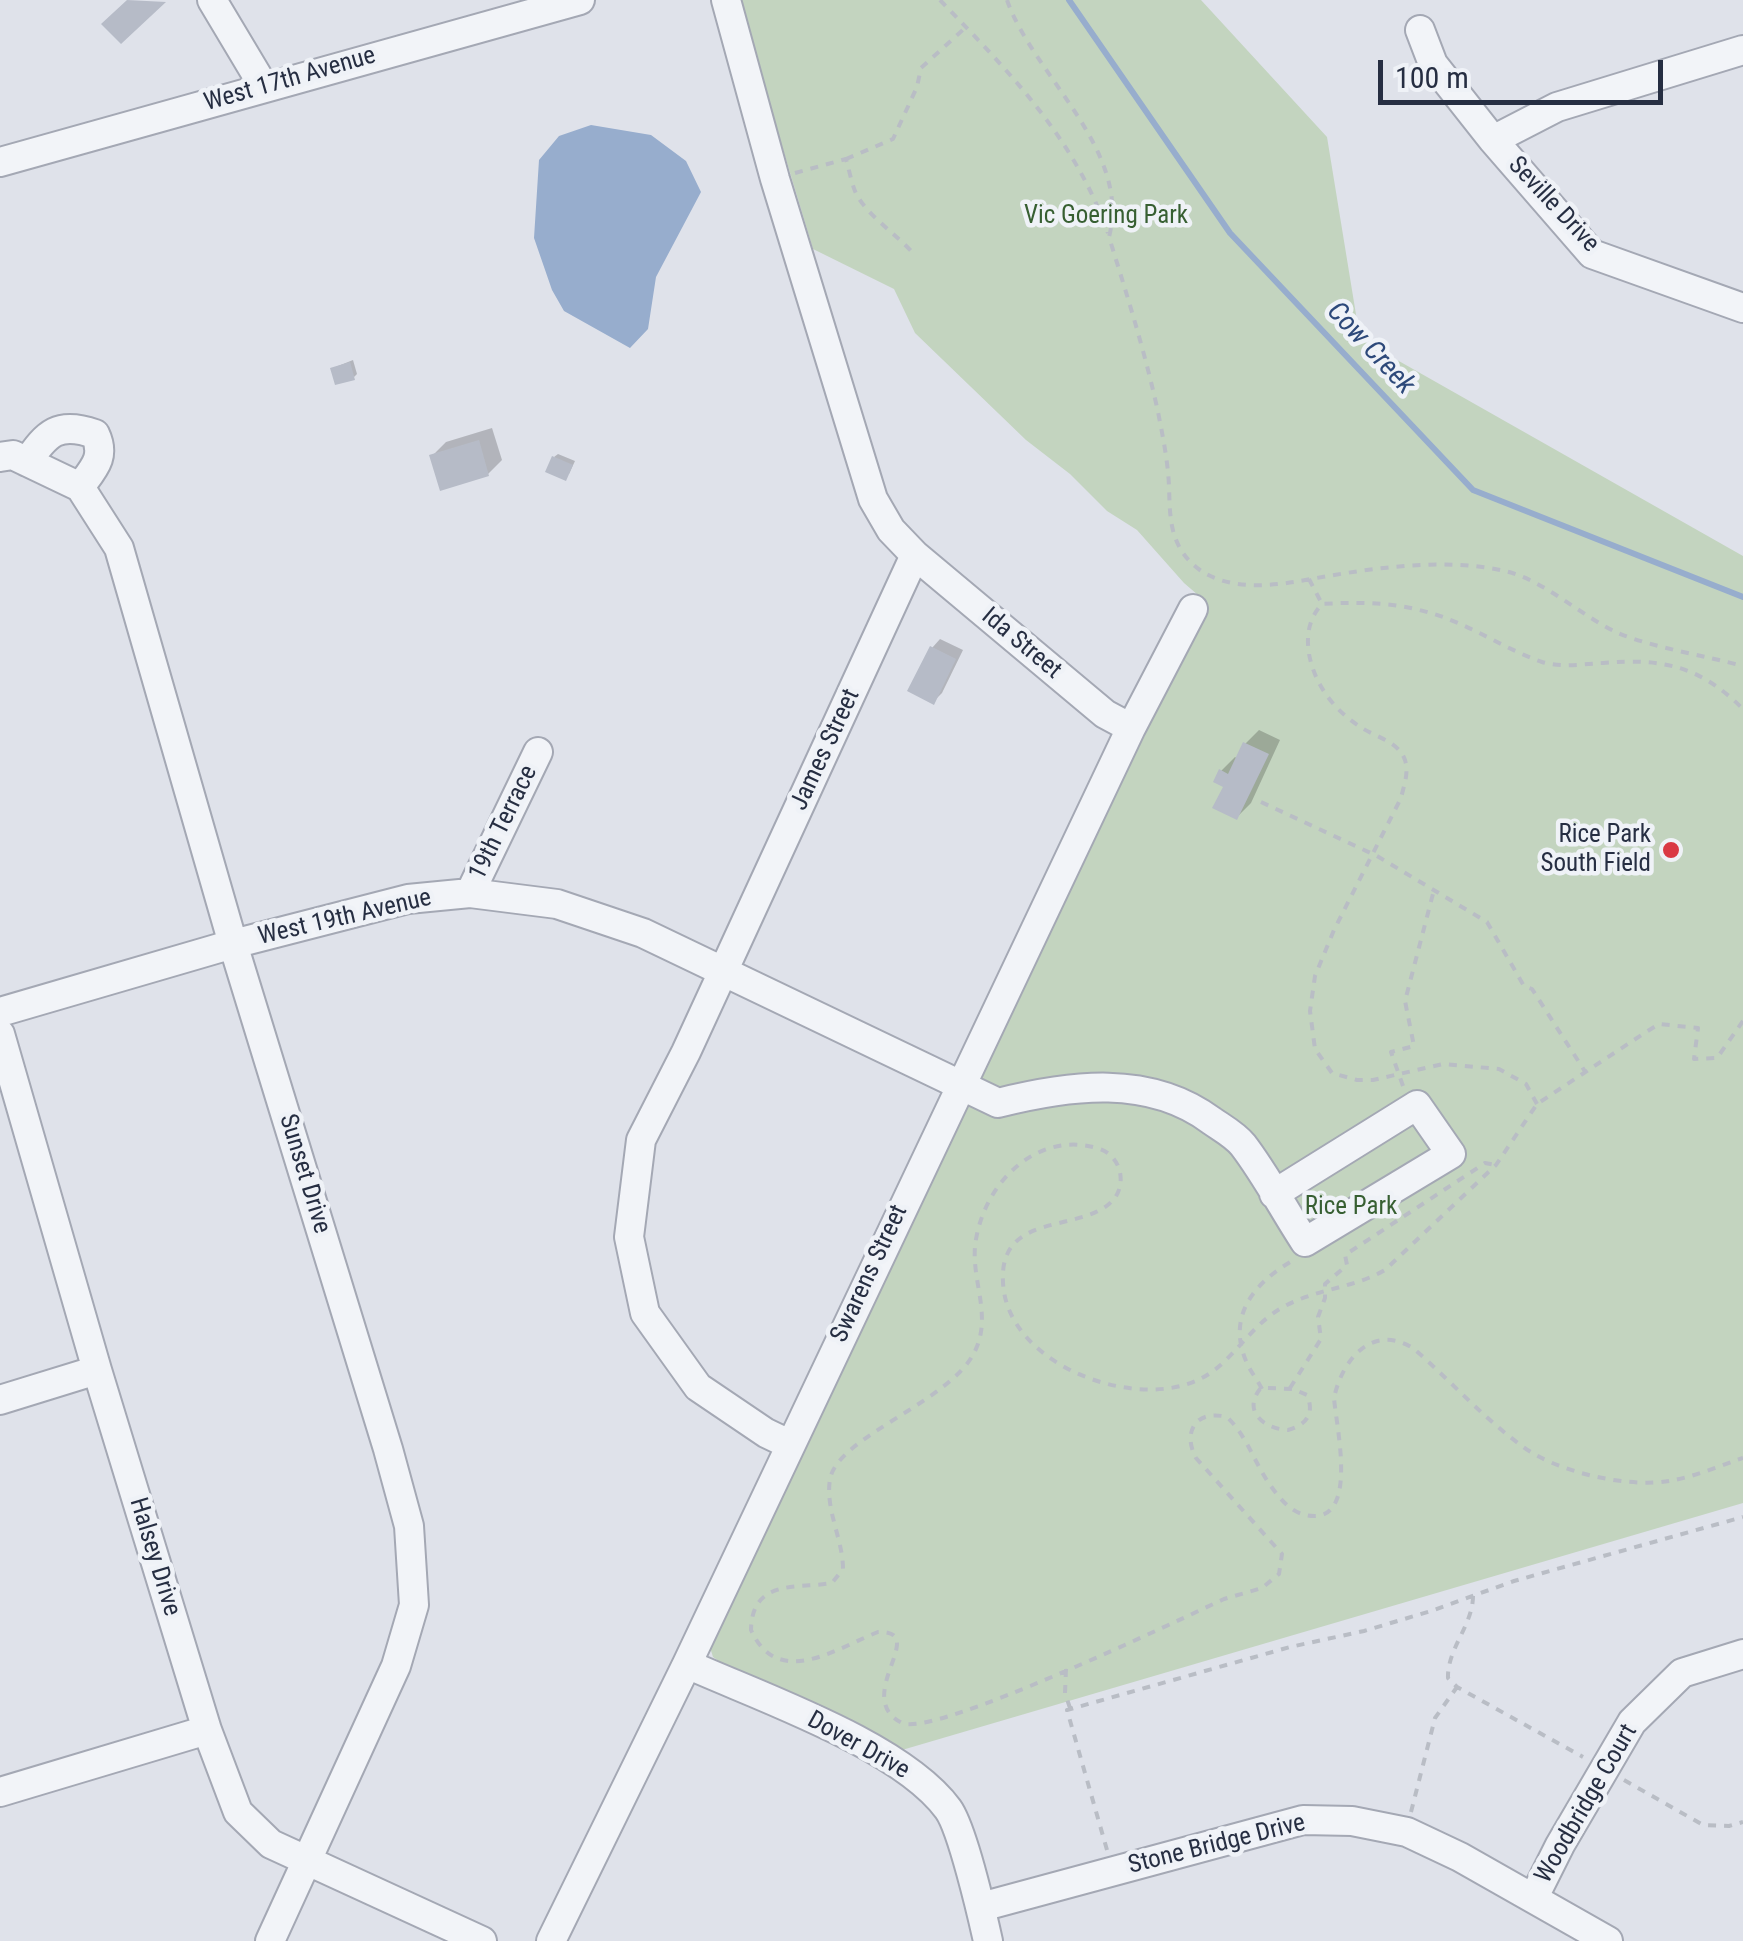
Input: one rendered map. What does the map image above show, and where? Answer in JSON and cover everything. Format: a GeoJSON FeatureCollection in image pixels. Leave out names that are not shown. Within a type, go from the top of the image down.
{"type":"FeatureCollection","features":[{"type":"Feature","properties":{"kind":"street"},"geometry":{"type":"LineString","coordinates":[[212,0],[264,87]]}},
{"type":"Feature","properties":{"kind":"street","name":"West 17th Avenue"},"geometry":{"type":"LineString","coordinates":[[0,162],[580,0]]}},
{"type":"Feature","properties":{"kind":"street"},"geometry":{"type":"LineString","coordinates":[[726,0],[775,178],[873,499],[891,530],[915,555]]}},
{"type":"Feature","properties":{"kind":"street","name":"Seville Drive"},"geometry":{"type":"LineString","coordinates":[[1420,30],[1433,64],[1592,254],[1743,308]]}},
{"type":"Feature","properties":{"kind":"street"},"geometry":{"type":"LineString","coordinates":[[1493,140],[1557,107],[1743,50]]}},
{"type":"Feature","properties":{"kind":"street"},"geometry":{"type":"LineString","coordinates":[[67,428],[94,434],[102,448],[100,460],[80,487],[13,460],[45,436],[67,428]]}},
{"type":"Feature","properties":{"kind":"street","name":"Sunset Drive"},"geometry":{"type":"LineString","coordinates":[[80,487],[120,548],[233,944],[388,1449],[408,1526],[414,1604],[396,1666],[270,1941]]}},
{"type":"Feature","properties":{"kind":"street","name":"Ida Street"},"geometry":{"type":"LineString","coordinates":[[915,555],[1105,714],[1131,728]]}},
{"type":"Feature","properties":{"kind":"street","name":"James Street"},"geometry":{"type":"LineString","coordinates":[[789,1444],[698,1386],[646,1313],[628,1238],[641,1140],[724,971],[915,555]]}},
{"type":"Feature","properties":{"kind":"street","name":"Swarens Street"},"geometry":{"type":"LineString","coordinates":[[551,1941],[687,1664],[1131,728],[1193,609]]}},
{"type":"Feature","properties":{"kind":"street","name":"19th Terrace"},"geometry":{"type":"LineString","coordinates":[[470,893],[538,752]]}},
{"type":"Feature","properties":{"kind":"street","name":"West 19th Avenue"},"geometry":{"type":"LineString","coordinates":[[0,1012],[408,898],[470,893],[557,904],[644,932],[998,1103],[1052,1090],[1128,1087],[1190,1104],[1240,1141],[1274,1194],[1305,1242],[1450,1154],[1416,1106],[1274,1194]]}},
{"type":"Feature","properties":{"kind":"street","name":"Halsey Drive"},"geometry":{"type":"LineString","coordinates":[[0,1034],[207,1730],[238,1812],[271,1844],[482,1941]]}},
{"type":"Feature","properties":{"kind":"street"},"geometry":{"type":"LineString","coordinates":[[0,1400],[97,1370]]}},
{"type":"Feature","properties":{"kind":"street","name":"Woodbridge Court"},"geometry":{"type":"LineString","coordinates":[[1534,1897],[1632,1722],[1682,1672],[1743,1654]]}},
{"type":"Feature","properties":{"kind":"street","name":"Dover Drive"},"geometry":{"type":"LineString","coordinates":[[687,1664],[833,1728],[910,1771],[950,1811],[988,1941]]}},
{"type":"Feature","properties":{"kind":"street"},"geometry":{"type":"LineString","coordinates":[[0,1792],[207,1730]]}},
{"type":"Feature","properties":{"kind":"street","name":"Stone Bridge Drive"},"geometry":{"type":"LineString","coordinates":[[980,1906],[1303,1820],[1352,1821],[1407,1832],[1534,1897],[1608,1941]]}},
{"type":"Feature","properties":{"kind":"path"},"geometry":{"type":"LineString","coordinates":[[940,0],[1025,91],[1082,170],[1109,236],[1146,358],[1168,473],[1168,510],[1182,552],[1198,568],[1240,585],[1264,587],[1354,570],[1475,566],[1528,579],[1621,634],[1743,666]]}},
{"type":"Feature","properties":{"kind":"path"},"geometry":{"type":"LineString","coordinates":[[1007,0],[1106,172],[1114,218],[1109,236]]}},
{"type":"Feature","properties":{"kind":"path"},"geometry":{"type":"LineString","coordinates":[[775,178],[846,159],[893,139],[917,87],[921,68],[966,27]]}},
{"type":"Feature","properties":{"kind":"path"},"geometry":{"type":"LineString","coordinates":[[846,159],[856,193],[866,210],[888,226],[912,252]]}},
{"type":"Feature","properties":{"kind":"path"},"geometry":{"type":"LineString","coordinates":[[1310,579],[1322,604]]}},
{"type":"Feature","properties":{"kind":"path"},"geometry":{"type":"LineString","coordinates":[[1537,1104],[1517,1076],[1489,1067],[1443,1064],[1356,1080],[1332,1072],[1316,1049],[1310,1019],[1315,976],[1401,798],[1407,776],[1404,756],[1351,720],[1321,688],[1308,647],[1312,614],[1322,604],[1371,601],[1423,610],[1543,662],[1558,665],[1636,661],[1674,665],[1721,687],[1743,709]]}},
{"type":"Feature","properties":{"kind":"path"},"geometry":{"type":"LineString","coordinates":[[1261,802],[1373,854],[1486,922],[1524,986],[1532,989],[1586,1073]]}},
{"type":"Feature","properties":{"kind":"path"},"geometry":{"type":"LineString","coordinates":[[1403,1086],[1391,1052],[1414,1046],[1406,1001],[1434,890]]}},
{"type":"Feature","properties":{"kind":"path"},"geometry":{"type":"LineString","coordinates":[[1743,1021],[1717,1058],[1694,1059],[1698,1028],[1660,1024],[1537,1104],[1496,1165],[1385,1270],[1370,1279],[1290,1302],[1272,1313],[1216,1369],[1185,1385],[1168,1388],[1086,1378],[1066,1370],[1046,1356],[1008,1305],[1002,1278],[1007,1257],[1015,1245],[1037,1228],[1108,1206],[1118,1195],[1120,1174],[1113,1157],[1094,1147],[1060,1146],[1030,1154],[1006,1176],[977,1238],[975,1263],[982,1324],[976,1350],[951,1380],[836,1464],[829,1488],[843,1569],[832,1582],[790,1584],[775,1590],[762,1601],[751,1630],[757,1643],[775,1658],[788,1662],[823,1656],[878,1632],[887,1632],[896,1638],[898,1646],[882,1690],[884,1700],[892,1716],[908,1725],[942,1720],[1272,1582],[1282,1565],[1282,1554],[1196,1458],[1191,1448],[1191,1428],[1208,1415],[1227,1417],[1289,1507],[1306,1516],[1325,1515],[1332,1510],[1341,1491],[1336,1388],[1356,1354],[1379,1340],[1402,1341],[1413,1348],[1494,1424],[1552,1464],[1646,1483],[1680,1478],[1743,1458]]}},
{"type":"Feature","properties":{"kind":"path"},"geometry":{"type":"LineString","coordinates":[[1290,1388],[1321,1338],[1318,1317],[1326,1281],[1349,1262],[1346,1255],[1485,1163],[1496,1165]]}},
{"type":"Feature","properties":{"kind":"path"},"geometry":{"type":"LineString","coordinates":[[1262,1389],[1247,1364],[1240,1321],[1249,1298],[1269,1275],[1295,1259]]}},
{"type":"Feature","properties":{"kind":"path"},"geometry":{"type":"LineString","coordinates":[[1290,1388],[1307,1395],[1311,1409],[1300,1425],[1281,1430],[1264,1423],[1253,1410],[1253,1398],[1262,1389],[1290,1388]]}},
{"type":"Feature","properties":{"kind":"path"},"geometry":{"type":"LineString","coordinates":[[1109,1858],[1066,1710],[1290,1646],[1338,1638],[1514,1581],[1743,1517]]}},
{"type":"Feature","properties":{"kind":"path"},"geometry":{"type":"LineString","coordinates":[[1473,1596],[1448,1678],[1456,1688],[1591,1762]]}},
{"type":"Feature","properties":{"kind":"path"},"geometry":{"type":"LineString","coordinates":[[1066,1669],[1065,1692],[1070,1709]]}},
{"type":"Feature","properties":{"kind":"path"},"geometry":{"type":"LineString","coordinates":[[1410,1818],[1435,1718],[1456,1688]]}},
{"type":"Feature","properties":{"kind":"path"},"geometry":{"type":"LineString","coordinates":[[1616,1776],[1702,1824],[1711,1827],[1743,1822]]}},
{"type":"Feature","properties":{"kind":"green space","name":"Rice Park"},"geometry":{"type":"Polygon","coordinates":[[[738,0],[1201,0],[1327,137],[1360,339],[1743,556],[1743,1503],[902,1750],[713,1657],[709,1644],[1205,601],[1137,530],[1107,511],[1070,474],[1026,440],[915,333],[894,289],[813,249],[738,0]]]}},
{"type":"Feature","properties":{"kind":"water"},"geometry":{"type":"Polygon","coordinates":[[[591,125],[651,135],[686,161],[701,192],[656,277],[648,329],[630,348],[564,311],[552,290],[534,238],[539,160],[559,136],[591,125]]]}},
{"type":"Feature","properties":{"kind":"building"},"geometry":{"type":"Polygon","coordinates":[[[127,0],[166,2],[121,44],[101,24],[127,0]]]}},
{"type":"Feature","properties":{"kind":"building"},"geometry":{"type":"Polygon","coordinates":[[[350,362],[355,380],[335,385],[330,368],[350,362]]]}},
{"type":"Feature","properties":{"kind":"building"},"geometry":{"type":"Polygon","coordinates":[[[479,440],[489,476],[440,491],[429,455],[479,440]]]}},
{"type":"Feature","properties":{"kind":"building"},"geometry":{"type":"Polygon","coordinates":[[[552,456],[573,465],[566,481],[545,472],[552,456]]]}},
{"type":"Feature","properties":{"kind":"building"},"geometry":{"type":"Polygon","coordinates":[[[930,646],[956,659],[934,705],[907,691],[930,646]]]}},
{"type":"Feature","properties":{"kind":"building"},"geometry":{"type":"Polygon","coordinates":[[[1243,742],[1269,754],[1237,820],[1212,808],[1223,787],[1213,782],[1219,769],[1228,774],[1243,742]]]}},
{"type":"Feature","properties":{"kind":"waterway","name":"Cow Creek"},"geometry":{"type":"LineString","coordinates":[[1069,0],[1230,233],[1473,490],[1743,597]]}},
{"type":"Feature","properties":{"kind":"place","name":"Rice Park South Field"},"geometry":{"type":"Point","coordinates":[1671,850]}},
{"type":"Feature","properties":{"kind":"park label","name":"Vic Goering Park"},"geometry":{"type":"Point","coordinates":[1106,217]}}]}
